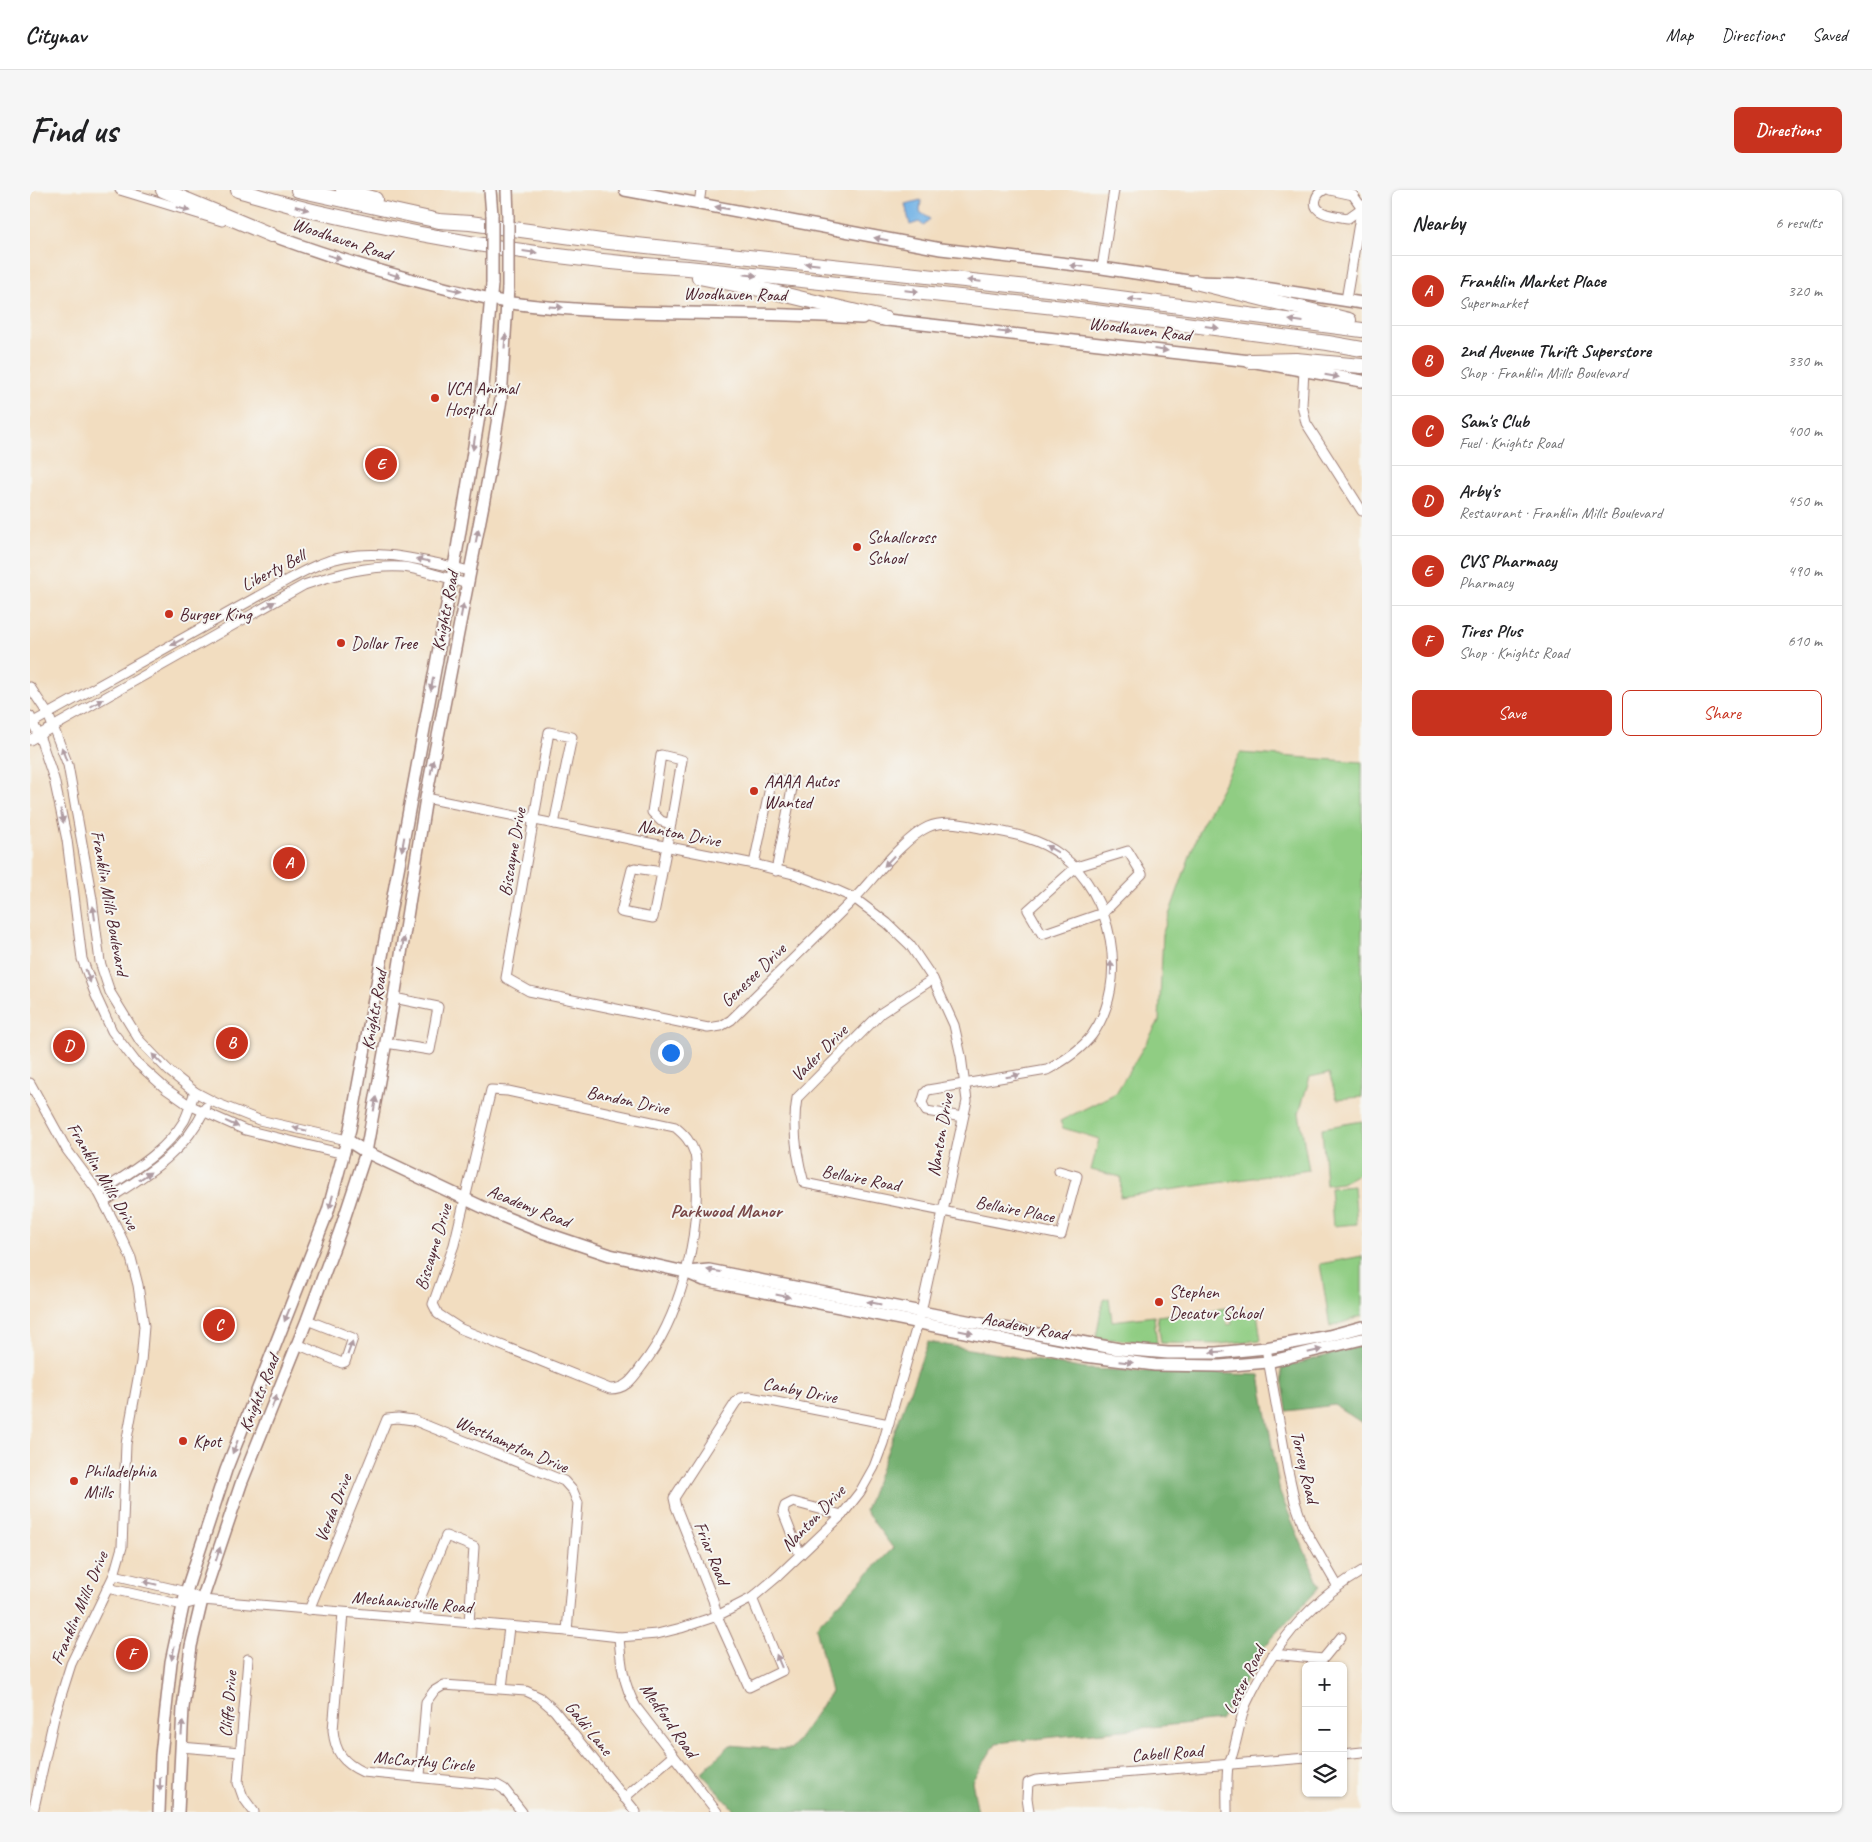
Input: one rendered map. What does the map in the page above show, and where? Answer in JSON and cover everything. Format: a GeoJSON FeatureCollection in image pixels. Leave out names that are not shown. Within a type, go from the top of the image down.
{"type":"FeatureCollection","features":[{"type":"Feature","properties":{"kind":"highway"},"geometry":{"type":"LineString","coordinates":[[163,190],[271,235]]}},
{"type":"Feature","properties":{"kind":"highway","name":"Woodhaven Road"},"geometry":{"type":"LineString","coordinates":[[238,190],[321,213],[482,246],[632,265],[688,268],[1064,308],[1362,349]]}},
{"type":"Feature","properties":{"kind":"highway","name":"Woodhaven Road"},"geometry":{"type":"LineString","coordinates":[[298,190],[439,221],[470,223],[609,242],[1074,292],[1362,330]]}},
{"type":"Feature","properties":{"kind":"highway"},"geometry":{"type":"LineString","coordinates":[[342,190],[439,213],[470,223]]}},
{"type":"Feature","properties":{"kind":"highway"},"geometry":{"type":"LineString","coordinates":[[632,265],[774,292],[886,319]]}},
{"type":"Feature","properties":{"kind":"highway"},"geometry":{"type":"LineString","coordinates":[[1194,282],[1362,324]]}},
{"type":"Feature","properties":{"kind":"highway"},"geometry":{"type":"LineString","coordinates":[[1250,361],[1296,360],[1362,366]]}},
{"type":"Feature","properties":{"kind":"main road","name":"Knights Road"},"geometry":{"type":"LineString","coordinates":[[159,1812],[161,1757],[170,1662],[186,1592],[226,1470],[328,1211],[347,1140],[452,580],[482,398],[492,284],[490,190]]}},
{"type":"Feature","properties":{"kind":"main road","name":"Knights Road"},"geometry":{"type":"LineString","coordinates":[[178,1812],[184,1708],[191,1646],[202,1600],[241,1484],[307,1320],[340,1231],[366,1152],[394,998],[426,798],[488,479],[501,400],[508,303],[507,190]]}},
{"type":"Feature","properties":{"kind":"main road"},"geometry":{"type":"LineString","coordinates":[[625,190],[934,248],[1102,268],[1194,282],[1233,283],[1362,303]]}},
{"type":"Feature","properties":{"kind":"main road","name":"Woodhaven Road"},"geometry":{"type":"LineString","coordinates":[[271,235],[311,250],[412,280],[508,303],[603,311],[805,314],[886,319],[1250,361],[1362,381]]}},
{"type":"Feature","properties":{"kind":"main road","name":"Academy Road"},"geometry":{"type":"LineString","coordinates":[[347,1140],[366,1152],[539,1231],[624,1259],[685,1272],[704,1280],[920,1318],[1119,1349],[1178,1353],[1216,1353],[1266,1348],[1329,1336],[1362,1327]]}},
{"type":"Feature","properties":{"kind":"main road"},"geometry":{"type":"LineString","coordinates":[[344,1154],[366,1152]]}},
{"type":"Feature","properties":{"kind":"main road","name":"Academy Road"},"geometry":{"type":"LineString","coordinates":[[920,1318],[1085,1356],[1185,1367],[1268,1362],[1362,1339]]}},
{"type":"Feature","properties":{"kind":"main road"},"geometry":{"type":"LineString","coordinates":[[279,1337],[297,1344]]}},
{"type":"Feature","properties":{"kind":"main road"},"geometry":{"type":"LineString","coordinates":[[161,1757],[181,1752]]}},
{"type":"Feature","properties":{"kind":"street","name":"Woodhaven Road"},"geometry":{"type":"LineString","coordinates":[[120,190],[271,235]]}},
{"type":"Feature","properties":{"kind":"street"},"geometry":{"type":"LineString","coordinates":[[699,204],[701,190]]}},
{"type":"Feature","properties":{"kind":"street"},"geometry":{"type":"LineString","coordinates":[[1102,268],[1114,190]]}},
{"type":"Feature","properties":{"kind":"street"},"geometry":{"type":"LineString","coordinates":[[1324,190],[1317,196],[1315,202],[1318,209],[1324,213],[1348,218],[1362,207]]}},
{"type":"Feature","properties":{"kind":"street"},"geometry":{"type":"LineString","coordinates":[[1330,190],[1353,195],[1362,207],[1346,300]]}},
{"type":"Feature","properties":{"kind":"street"},"geometry":{"type":"LineString","coordinates":[[1304,371],[1302,406],[1306,424],[1362,511]]}},
{"type":"Feature","properties":{"kind":"street","name":"Liberty Bell"},"geometry":{"type":"LineString","coordinates":[[31,721],[48,714],[321,563],[355,555],[398,555],[470,570]]}},
{"type":"Feature","properties":{"kind":"street","name":"Liberty Bell"},"geometry":{"type":"LineString","coordinates":[[30,740],[304,585],[335,574],[373,567],[405,567],[468,584]]}},
{"type":"Feature","properties":{"kind":"street","name":"Franklin Mills Boulevard"},"geometry":{"type":"LineString","coordinates":[[30,687],[48,714],[68,765],[92,899],[100,962],[110,992],[140,1041],[169,1071],[195,1092],[209,1099],[259,1120],[347,1140]]}},
{"type":"Feature","properties":{"kind":"street","name":"Franklin Mills Boulevard"},"geometry":{"type":"LineString","coordinates":[[31,721],[39,735],[54,779],[67,840],[82,959],[112,1031],[135,1061],[166,1089],[203,1112],[245,1130],[344,1154]]}},
{"type":"Feature","properties":{"kind":"street","name":"Biscayne Drive"},"geometry":{"type":"LineString","coordinates":[[507,974],[549,732],[572,737],[554,824]]}},
{"type":"Feature","properties":{"kind":"street"},"geometry":{"type":"LineString","coordinates":[[662,872],[632,869],[621,912],[653,918],[668,848],[672,824],[682,760],[661,755],[652,812],[657,818],[672,824]]}},
{"type":"Feature","properties":{"kind":"street"},"geometry":{"type":"LineString","coordinates":[[754,864],[772,778],[793,783],[776,871]]}},
{"type":"Feature","properties":{"kind":"street","name":"Nanton Drive"},"geometry":{"type":"LineString","coordinates":[[426,798],[754,864],[797,875],[854,898],[887,923],[910,946],[933,979],[954,1025],[961,1056],[967,1101],[920,1318],[889,1424],[874,1467],[860,1492],[842,1515],[752,1598],[718,1616],[681,1628],[657,1634],[619,1637]]}},
{"type":"Feature","properties":{"kind":"street","name":"Genesee Drive"},"geometry":{"type":"LineString","coordinates":[[507,974],[506,978],[529,991],[708,1028],[721,1026],[731,1020],[854,898],[910,839],[925,829],[947,822],[1000,831],[1038,841],[1060,854],[1076,867]]}},
{"type":"Feature","properties":{"kind":"street"},"geometry":{"type":"LineString","coordinates":[[1128,851],[1142,874],[1103,913],[1042,934],[1028,910],[1076,867],[1128,851]]}},
{"type":"Feature","properties":{"kind":"street"},"geometry":{"type":"LineString","coordinates":[[963,1118],[926,1111],[922,1103],[925,1093],[928,1090],[1047,1070],[1063,1062],[1078,1050],[1091,1036],[1101,1020],[1110,993],[1111,943],[1103,913],[1088,883],[1076,867]]}},
{"type":"Feature","properties":{"kind":"street","name":"Vader Drive"},"geometry":{"type":"LineString","coordinates":[[804,1183],[795,1147],[797,1098],[881,1013],[933,979]]}},
{"type":"Feature","properties":{"kind":"street"},"geometry":{"type":"LineString","coordinates":[[386,1043],[430,1050],[438,1007],[394,998]]}},
{"type":"Feature","properties":{"kind":"street","name":"Franklin Mills Drive"},"geometry":{"type":"LineString","coordinates":[[30,1083],[68,1150],[104,1202],[116,1226],[131,1258],[138,1285],[144,1326],[141,1362],[126,1444],[122,1547],[114,1575],[71,1664],[54,1718],[33,1812]]}},
{"type":"Feature","properties":{"kind":"street","name":"Biscayne Drive"},"geometry":{"type":"LineString","coordinates":[[492,1090],[454,1245],[433,1304],[438,1314],[460,1329],[610,1389],[616,1389]]}},
{"type":"Feature","properties":{"kind":"street","name":"Bandon Drive"},"geometry":{"type":"LineString","coordinates":[[492,1090],[508,1091],[675,1127],[688,1138],[695,1156],[697,1198],[693,1242],[681,1290],[667,1324],[647,1360],[630,1382],[620,1389],[616,1389]]}},
{"type":"Feature","properties":{"kind":"street"},"geometry":{"type":"LineString","coordinates":[[98,1193],[153,1156],[170,1139],[184,1120],[195,1092]]}},
{"type":"Feature","properties":{"kind":"street"},"geometry":{"type":"LineString","coordinates":[[104,1202],[161,1165],[182,1144],[203,1112],[209,1099]]}},
{"type":"Feature","properties":{"kind":"street","name":"Bellaire Place"},"geometry":{"type":"LineString","coordinates":[[942,1211],[1061,1235],[1077,1176],[1059,1171]]}},
{"type":"Feature","properties":{"kind":"street","name":"Bellaire Road"},"geometry":{"type":"LineString","coordinates":[[804,1183],[942,1211]]}},
{"type":"Feature","properties":{"kind":"street"},"geometry":{"type":"LineString","coordinates":[[297,1344],[342,1363],[345,1362],[353,1338],[307,1320]]}},
{"type":"Feature","properties":{"kind":"street","name":"Torrey Road"},"geometry":{"type":"LineString","coordinates":[[1266,1348],[1295,1502],[1304,1528],[1337,1585]]}},
{"type":"Feature","properties":{"kind":"street","name":"Canby Drive"},"geometry":{"type":"LineString","coordinates":[[675,1503],[674,1498],[736,1402],[741,1398],[750,1397],[889,1424]]}},
{"type":"Feature","properties":{"kind":"street","name":"Westhampton Drive"},"geometry":{"type":"LineString","coordinates":[[387,1420],[398,1418],[413,1420],[564,1481],[573,1491],[578,1503],[567,1631]]}},
{"type":"Feature","properties":{"kind":"street","name":"Verda Drive"},"geometry":{"type":"LineString","coordinates":[[309,1610],[387,1420]]}},
{"type":"Feature","properties":{"kind":"street"},"geometry":{"type":"LineString","coordinates":[[800,1555],[783,1512],[785,1506],[793,1502],[842,1515]]}},
{"type":"Feature","properties":{"kind":"street","name":"Friar Road"},"geometry":{"type":"LineString","coordinates":[[675,1503],[718,1616],[749,1688],[782,1671],[752,1598]]}},
{"type":"Feature","properties":{"kind":"street"},"geometry":{"type":"LineString","coordinates":[[412,1618],[446,1536],[474,1547],[469,1623]]}},
{"type":"Feature","properties":{"kind":"street","name":"Lester Road"},"geometry":{"type":"LineString","coordinates":[[1227,1812],[1228,1765],[1246,1705],[1272,1654],[1307,1612],[1337,1585],[1362,1571]]}},
{"type":"Feature","properties":{"kind":"street"},"geometry":{"type":"LineString","coordinates":[[114,1575],[186,1592],[202,1600]]}},
{"type":"Feature","properties":{"kind":"street"},"geometry":{"type":"LineString","coordinates":[[107,1588],[183,1605],[202,1600]]}},
{"type":"Feature","properties":{"kind":"street","name":"Mechanicsville Road"},"geometry":{"type":"LineString","coordinates":[[202,1600],[619,1637]]}},
{"type":"Feature","properties":{"kind":"street","name":"McCarthy Circle"},"geometry":{"type":"LineString","coordinates":[[343,1613],[333,1730],[334,1743],[341,1756],[350,1766],[363,1772],[420,1776],[497,1785],[504,1789],[522,1812]]}},
{"type":"Feature","properties":{"kind":"street"},"geometry":{"type":"LineString","coordinates":[[502,1688],[509,1627]]}},
{"type":"Feature","properties":{"kind":"street"},"geometry":{"type":"LineString","coordinates":[[1272,1654],[1323,1659],[1341,1636]]}},
{"type":"Feature","properties":{"kind":"street","name":"Medford Road"},"geometry":{"type":"LineString","coordinates":[[619,1637],[622,1672],[627,1692],[636,1707],[717,1812]]}},
{"type":"Feature","properties":{"kind":"street","name":"Cliffe Drive"},"geometry":{"type":"LineString","coordinates":[[248,1659],[238,1783],[243,1797],[254,1812]]}},
{"type":"Feature","properties":{"kind":"street","name":"Galdi Lane"},"geometry":{"type":"LineString","coordinates":[[420,1776],[426,1702],[434,1691],[444,1685],[526,1691],[540,1697],[554,1710],[636,1812]]}},
{"type":"Feature","properties":{"kind":"street","name":"Cliffe Drive"},"geometry":{"type":"LineString","coordinates":[[181,1752],[240,1752]]}},
{"type":"Feature","properties":{"kind":"street"},"geometry":{"type":"LineString","coordinates":[[1347,1754],[1362,1752]]}},
{"type":"Feature","properties":{"kind":"street"},"geometry":{"type":"LineString","coordinates":[[624,1798],[673,1756]]}},
{"type":"Feature","properties":{"kind":"street","name":"Cabell Road"},"geometry":{"type":"LineString","coordinates":[[1029,1812],[1027,1798],[1028,1783],[1036,1780],[1302,1758]]}},
{"type":"Feature","properties":{"kind":"green space"},"geometry":{"type":"Polygon","coordinates":[[[1240,753],[1362,762],[1362,1097],[1337,1099],[1329,1073],[1310,1077],[1299,1113],[1309,1170],[1120,1197],[1121,1177],[1091,1170],[1099,1139],[1063,1128],[1060,1121],[1116,1093],[1159,1021],[1163,932],[1199,830],[1240,753]]]}},
{"type":"Feature","properties":{"kind":"green space"},"geometry":{"type":"Polygon","coordinates":[[[1362,1121],[1362,1172],[1342,1183],[1326,1185],[1322,1128],[1362,1121]]]}},
{"type":"Feature","properties":{"kind":"green space"},"geometry":{"type":"Polygon","coordinates":[[[1354,1186],[1357,1224],[1333,1226],[1330,1188],[1354,1186]]]}},
{"type":"Feature","properties":{"kind":"green space"},"geometry":{"type":"Polygon","coordinates":[[[1362,1256],[1362,1316],[1330,1327],[1320,1264],[1362,1256]]]}},
{"type":"Feature","properties":{"kind":"green space"},"geometry":{"type":"Polygon","coordinates":[[[1109,1298],[1112,1321],[1154,1316],[1157,1343],[1096,1338],[1103,1299],[1109,1298]]]}},
{"type":"Feature","properties":{"kind":"green space"},"geometry":{"type":"Polygon","coordinates":[[[1226,1308],[1227,1325],[1232,1324],[1230,1312],[1257,1312],[1261,1340],[1220,1344],[1161,1343],[1157,1316],[1226,1308]]]}},
{"type":"Feature","properties":{"kind":"green space"},"geometry":{"type":"Polygon","coordinates":[[[928,1342],[1086,1369],[1260,1375],[1280,1493],[1320,1587],[1262,1649],[1245,1681],[1220,1720],[996,1743],[972,1781],[978,1812],[736,1812],[701,1773],[730,1745],[791,1749],[831,1692],[816,1627],[893,1548],[865,1511],[928,1342]]]}},
{"type":"Feature","properties":{"kind":"green space"},"geometry":{"type":"Polygon","coordinates":[[[1362,1346],[1362,1423],[1335,1405],[1287,1411],[1281,1368],[1362,1346]]]}},
{"type":"Feature","properties":{"kind":"water"},"geometry":{"type":"Polygon","coordinates":[[[921,200],[920,212],[930,219],[924,226],[919,222],[910,225],[905,204],[921,200]]]}},
{"type":"Feature","properties":{"kind":"place","name":"VCA Animal Hospital"},"geometry":{"type":"Point","coordinates":[435,398]}},
{"type":"Feature","properties":{"kind":"place","name":"CVS Pharmacy"},"geometry":{"type":"Point","coordinates":[381,464]}},
{"type":"Feature","properties":{"kind":"place","name":"Schallcross School"},"geometry":{"type":"Point","coordinates":[857,547]}},
{"type":"Feature","properties":{"kind":"place","name":"Burger King"},"geometry":{"type":"Point","coordinates":[169,614]}},
{"type":"Feature","properties":{"kind":"place","name":"Dollar Tree"},"geometry":{"type":"Point","coordinates":[341,643]}},
{"type":"Feature","properties":{"kind":"place","name":"AAAA Autos Wanted"},"geometry":{"type":"Point","coordinates":[754,791]}},
{"type":"Feature","properties":{"kind":"place","name":"Franklin Market Place"},"geometry":{"type":"Point","coordinates":[289,863]}},
{"type":"Feature","properties":{"kind":"place","name":"2nd Avenue Thrift Superstore"},"geometry":{"type":"Point","coordinates":[232,1043]}},
{"type":"Feature","properties":{"kind":"place","name":"Arby's"},"geometry":{"type":"Point","coordinates":[69,1046]}},
{"type":"Feature","properties":{"kind":"place","name":"Stephen Decatur School"},"geometry":{"type":"Point","coordinates":[1159,1302]}},
{"type":"Feature","properties":{"kind":"place","name":"Sam's Club"},"geometry":{"type":"Point","coordinates":[219,1325]}},
{"type":"Feature","properties":{"kind":"place","name":"Kpot"},"geometry":{"type":"Point","coordinates":[183,1441]}},
{"type":"Feature","properties":{"kind":"place","name":"Philadelphia Mills"},"geometry":{"type":"Point","coordinates":[74,1481]}},
{"type":"Feature","properties":{"kind":"place","name":"Tires Plus"},"geometry":{"type":"Point","coordinates":[132,1654]}},
{"type":"Feature","properties":{"kind":"district","name":"Parkwood Manor"},"geometry":{"type":"Point","coordinates":[726,1210]}}]}
